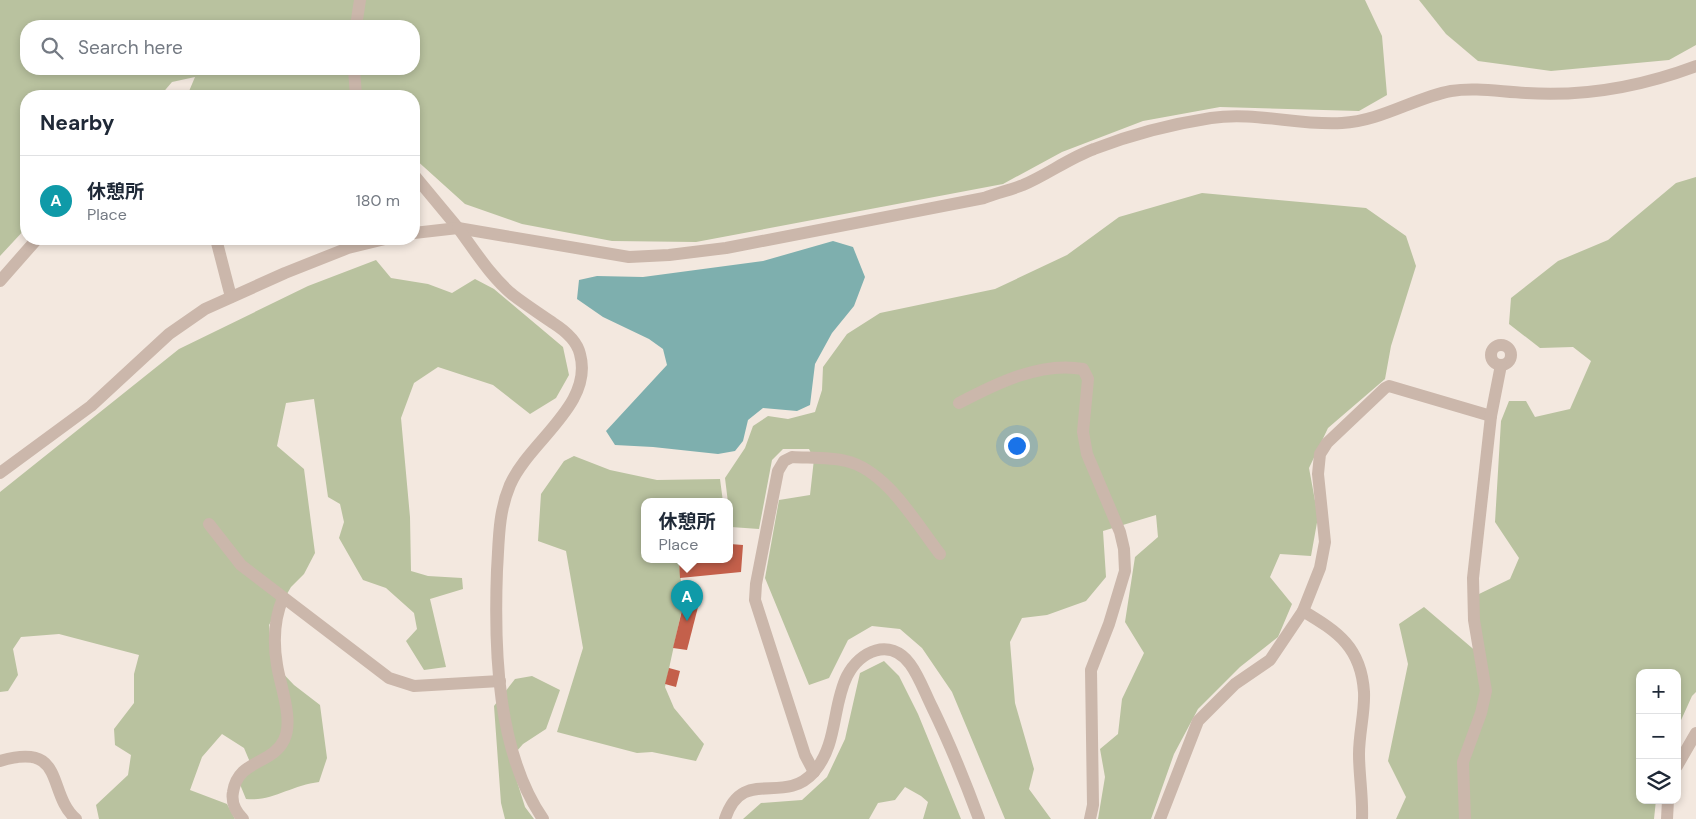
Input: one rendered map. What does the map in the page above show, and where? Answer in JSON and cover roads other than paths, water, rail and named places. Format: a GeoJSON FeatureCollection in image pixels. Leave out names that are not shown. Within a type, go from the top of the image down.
{"type":"FeatureCollection","features":[{"type":"Feature","properties":{"kind":"street"},"geometry":{"type":"LineString","coordinates":[[354,0],[356,20]]}},
{"type":"Feature","properties":{"kind":"street"},"geometry":{"type":"LineString","coordinates":[[357,20],[360,0]]}},
{"type":"Feature","properties":{"kind":"street"},"geometry":{"type":"LineString","coordinates":[[420,232],[458,228],[629,257],[678,254],[726,248],[984,198],[1024,184],[1095,148],[1210,118],[1244,115],[1306,123],[1344,123],[1376,117],[1450,91],[1482,88],[1526,93],[1568,94],[1625,87],[1657,80],[1696,66]]}},
{"type":"Feature","properties":{"kind":"street"},"geometry":{"type":"LineString","coordinates":[[354,75],[356,90]]}},
{"type":"Feature","properties":{"kind":"street"},"geometry":{"type":"LineString","coordinates":[[420,182],[458,228],[492,274],[512,294],[566,332],[580,352],[583,368],[580,387],[574,401],[521,464],[510,485],[500,515],[496,639],[500,681],[508,734],[520,776],[543,819]]}},
{"type":"Feature","properties":{"kind":"street"},"geometry":{"type":"LineString","coordinates":[[0,281],[32,245]]}},
{"type":"Feature","properties":{"kind":"street"},"geometry":{"type":"LineString","coordinates":[[218,245],[231,297]]}},
{"type":"Feature","properties":{"kind":"street"},"geometry":{"type":"LineString","coordinates":[[0,473],[91,406],[169,334],[205,310],[231,297],[348,248],[360,245]]}},
{"type":"Feature","properties":{"kind":"street"},"geometry":{"type":"LineString","coordinates":[[1464,819],[1463,762],[1481,713],[1486,691],[1474,620],[1473,578],[1491,416],[1501,365]]}},
{"type":"Feature","properties":{"kind":"street"},"geometry":{"type":"LineString","coordinates":[[960,403],[993,386],[1046,369],[1069,366],[1083,369],[1088,379],[1084,432],[1087,454],[1120,532],[1124,549],[1125,571],[1109,624],[1091,670],[1093,805],[1090,819]]}},
{"type":"Feature","properties":{"kind":"street"},"geometry":{"type":"LineString","coordinates":[[1160,819],[1198,721],[1235,684],[1270,660],[1302,611],[1320,568],[1324,542],[1318,474],[1320,454],[1327,443],[1389,386],[1491,416]]}},
{"type":"Feature","properties":{"kind":"street"},"geometry":{"type":"LineString","coordinates":[[814,772],[805,755],[755,600],[756,584],[778,471],[784,461],[792,457],[846,461],[870,472],[886,485],[940,554]]}},
{"type":"Feature","properties":{"kind":"street"},"geometry":{"type":"LineString","coordinates":[[209,524],[241,565],[389,678],[414,686],[500,681]]}},
{"type":"Feature","properties":{"kind":"street"},"geometry":{"type":"LineString","coordinates":[[243,819],[237,813],[232,796],[234,783],[243,770],[274,753],[284,740],[287,724],[285,701],[276,664],[275,617],[283,598]]}},
{"type":"Feature","properties":{"kind":"street"},"geometry":{"type":"LineString","coordinates":[[1302,611],[1332,629],[1346,642],[1358,660],[1364,692],[1359,754],[1362,819]]}},
{"type":"Feature","properties":{"kind":"street"},"geometry":{"type":"LineString","coordinates":[[725,819],[730,806],[738,794],[752,789],[782,789],[801,783],[814,772],[828,751],[846,677],[867,652],[882,648],[894,651],[909,663],[920,681],[956,758],[979,819]]}},
{"type":"Feature","properties":{"kind":"street"},"geometry":{"type":"LineString","coordinates":[[1681,759],[1696,734]]}},
{"type":"Feature","properties":{"kind":"street"},"geometry":{"type":"LineString","coordinates":[[0,761],[23,756],[40,760],[52,770],[63,802],[69,813],[76,819]]}},
{"type":"Feature","properties":{"kind":"street"},"geometry":{"type":"LineString","coordinates":[[1667,819],[1668,804]]}},
{"type":"Feature","properties":{"kind":"water"},"geometry":{"type":"Polygon","coordinates":[[[833,241],[853,247],[865,277],[854,306],[832,333],[815,364],[810,405],[797,411],[763,408],[748,420],[743,441],[735,451],[718,454],[615,445],[606,431],[667,365],[663,349],[649,339],[603,317],[577,299],[579,280],[597,276],[643,277],[763,261],[833,241]]]}},
{"type":"Feature","properties":{"kind":"place","name":"休憩所"},"geometry":{"type":"Point","coordinates":[687,621]}}]}
